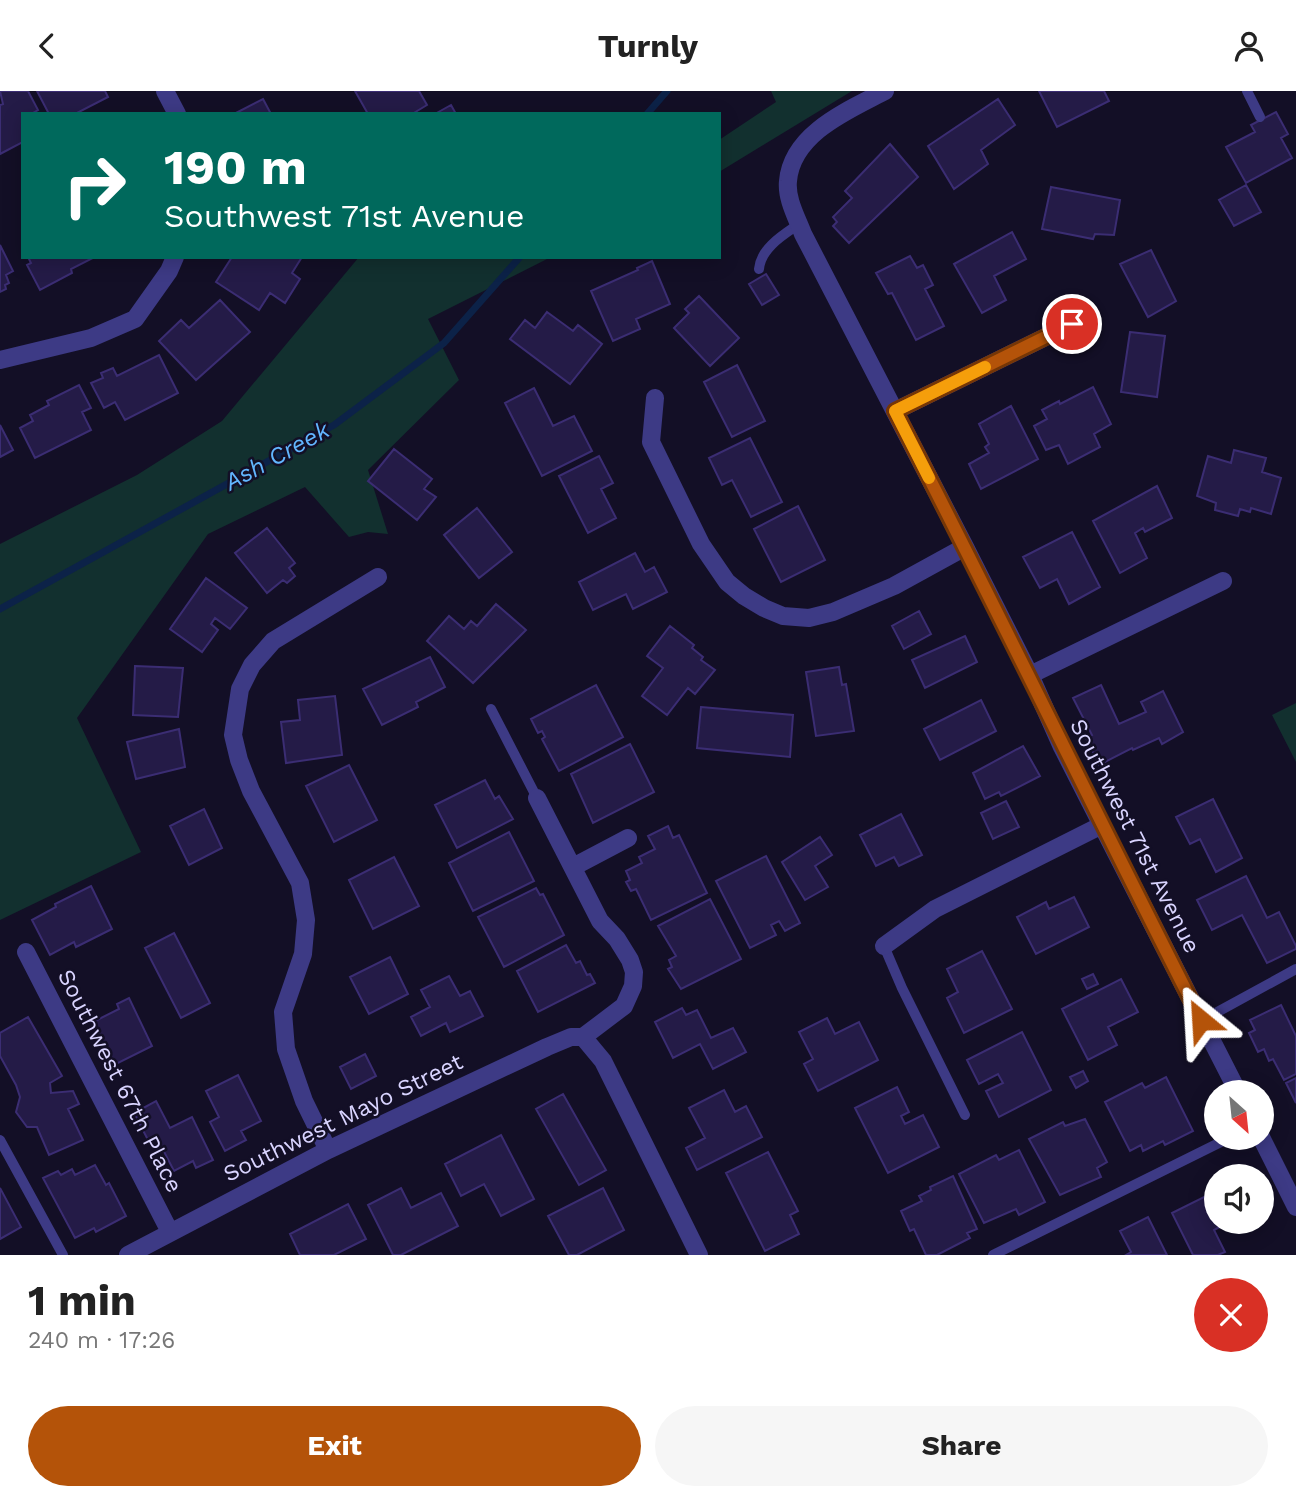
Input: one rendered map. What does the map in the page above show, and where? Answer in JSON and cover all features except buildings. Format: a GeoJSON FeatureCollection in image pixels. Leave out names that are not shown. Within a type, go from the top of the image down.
{"type":"FeatureCollection","features":[{"type":"Feature","properties":{"kind":"street"},"geometry":{"type":"LineString","coordinates":[[165,91],[176,112]]}},
{"type":"Feature","properties":{"kind":"street","name":"Southwest 71st Avenue"},"geometry":{"type":"LineString","coordinates":[[885,91],[837,115],[821,127],[793,163],[788,182],[792,206],[1232,1080]]}},
{"type":"Feature","properties":{"kind":"street"},"geometry":{"type":"LineString","coordinates":[[0,360],[92,338],[135,320],[169,271],[174,259]]}},
{"type":"Feature","properties":{"kind":"street"},"geometry":{"type":"LineString","coordinates":[[895,411],[1072,324]]}},
{"type":"Feature","properties":{"kind":"street"},"geometry":{"type":"LineString","coordinates":[[655,398],[651,442],[701,544],[727,582],[764,608],[783,616],[809,618],[833,612],[894,586],[965,547]]}},
{"type":"Feature","properties":{"kind":"street"},"geometry":{"type":"LineString","coordinates":[[328,1150],[304,1101],[286,1049],[283,1012],[303,954],[306,920],[300,883],[251,791],[233,735],[240,689],[252,665],[273,641],[378,577]]}},
{"type":"Feature","properties":{"kind":"street"},"geometry":{"type":"LineString","coordinates":[[1030,675],[1223,581]]}},
{"type":"Feature","properties":{"kind":"street"},"geometry":{"type":"LineString","coordinates":[[537,798],[600,921],[617,939],[634,972],[633,986],[624,1006],[583,1037],[603,1061],[699,1255]]}},
{"type":"Feature","properties":{"kind":"street"},"geometry":{"type":"LineString","coordinates":[[884,946],[935,909],[1102,825]]}},
{"type":"Feature","properties":{"kind":"street"},"geometry":{"type":"LineString","coordinates":[[573,867],[628,838]]}},
{"type":"Feature","properties":{"kind":"street","name":"Southwest 67th Place"},"geometry":{"type":"LineString","coordinates":[[26,952],[170,1232]]}},
{"type":"Feature","properties":{"kind":"street","name":"Southwest Mayo Street"},"geometry":{"type":"LineString","coordinates":[[128,1255],[328,1150],[547,1047],[571,1037],[583,1037]]}},
{"type":"Feature","properties":{"kind":"street"},"geometry":{"type":"LineString","coordinates":[[1268,1150],[1296,1207]]}},
{"type":"Feature","properties":{"kind":"lane"},"geometry":{"type":"LineString","coordinates":[[1247,91],[1260,117]]}},
{"type":"Feature","properties":{"kind":"lane"},"geometry":{"type":"LineString","coordinates":[[759,269],[760,260],[767,250],[799,224]]}},
{"type":"Feature","properties":{"kind":"lane"},"geometry":{"type":"LineString","coordinates":[[491,709],[537,798]]}},
{"type":"Feature","properties":{"kind":"lane"},"geometry":{"type":"LineString","coordinates":[[884,946],[965,1115]]}},
{"type":"Feature","properties":{"kind":"lane"},"geometry":{"type":"LineString","coordinates":[[1201,1020],[1296,969]]}},
{"type":"Feature","properties":{"kind":"lane"},"geometry":{"type":"LineString","coordinates":[[0,1140],[64,1255]]}},
{"type":"Feature","properties":{"kind":"lane"},"geometry":{"type":"LineString","coordinates":[[993,1255],[1205,1150]]}},
{"type":"Feature","properties":{"kind":"green space"},"geometry":{"type":"Polygon","coordinates":[[[771,91],[852,91],[721,171],[721,139],[776,102],[771,91]]]}},
{"type":"Feature","properties":{"kind":"green space"},"geometry":{"type":"Polygon","coordinates":[[[357,259],[547,259],[428,319],[459,380],[368,470],[388,534],[368,532],[349,537],[305,487],[208,534],[77,718],[141,852],[0,920],[0,544],[137,475],[222,421],[357,259]]]}},
{"type":"Feature","properties":{"kind":"green space"},"geometry":{"type":"Polygon","coordinates":[[[1296,703],[1296,762],[1272,715],[1296,703]]]}},
{"type":"Feature","properties":{"kind":"waterway","name":"Ash Creek"},"geometry":{"type":"LineString","coordinates":[[649,112],[667,91]]}},
{"type":"Feature","properties":{"kind":"waterway","name":"Ash Creek"},"geometry":{"type":"LineString","coordinates":[[0,609],[334,425],[444,343],[518,259]]}},
{"type":"Feature","properties":{"kind":"slow traffic"},"geometry":{"type":"LineString","coordinates":[[929,478],[895,411],[985,367]]}},
{"type":"Feature","properties":{"kind":"route"},"geometry":{"type":"LineString","coordinates":[[1072,324],[895,411],[1201,1020]]}}]}
